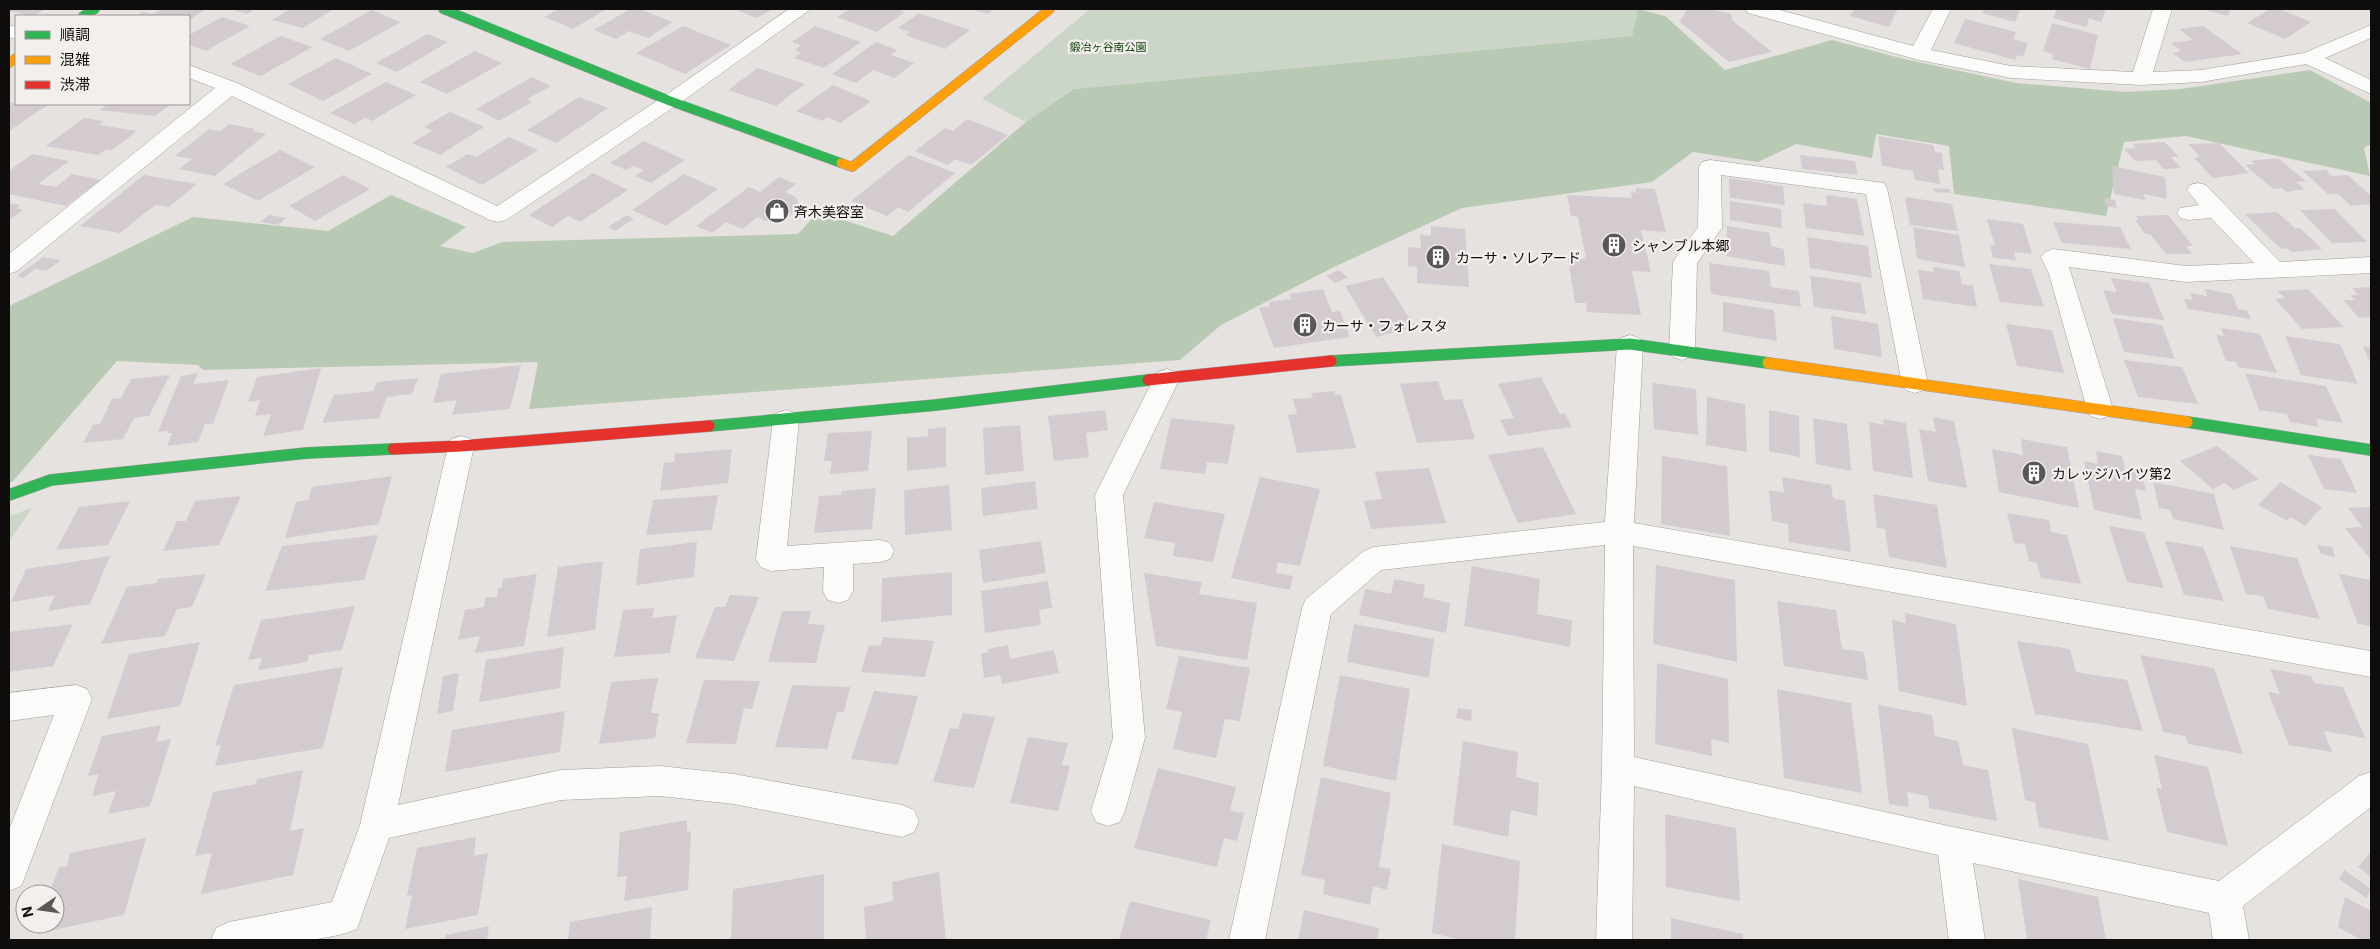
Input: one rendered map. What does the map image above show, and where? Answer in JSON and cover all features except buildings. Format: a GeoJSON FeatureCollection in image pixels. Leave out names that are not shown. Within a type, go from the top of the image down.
{"type":"FeatureCollection","features":[{"type":"Feature","properties":{"kind":"street"},"geometry":{"type":"LineString","coordinates":[[443,9],[670,100],[852,167],[1050,9]]}},
{"type":"Feature","properties":{"kind":"street"},"geometry":{"type":"LineString","coordinates":[[190,71],[230,87],[498,215],[670,100],[801,9]]}},
{"type":"Feature","properties":{"kind":"street"},"geometry":{"type":"LineString","coordinates":[[1755,9],[1919,54],[2011,72],[2141,79],[2201,76],[2309,58],[2371,31]]}},
{"type":"Feature","properties":{"kind":"street"},"geometry":{"type":"LineString","coordinates":[[1919,54],[1942,9]]}},
{"type":"Feature","properties":{"kind":"street"},"geometry":{"type":"LineString","coordinates":[[2141,79],[2162,9]]}},
{"type":"Feature","properties":{"kind":"street"},"geometry":{"type":"LineString","coordinates":[[2309,58],[2371,88]]}},
{"type":"Feature","properties":{"kind":"street"},"geometry":{"type":"LineString","coordinates":[[9,266],[230,87]]}},
{"type":"Feature","properties":{"kind":"street"},"geometry":{"type":"LineString","coordinates":[[1682,351],[1685,262],[1710,228],[1710,167],[1876,188],[1915,384]]}},
{"type":"Feature","properties":{"kind":"street"},"geometry":{"type":"LineString","coordinates":[[2198,190],[2274,270]]}},
{"type":"Feature","properties":{"kind":"street"},"geometry":{"type":"LineString","coordinates":[[2188,213],[2216,210]]}},
{"type":"Feature","properties":{"kind":"street"},"geometry":{"type":"LineString","coordinates":[[2100,409],[2061,274],[2053,257],[2186,274],[2371,265]]}},
{"type":"Feature","properties":{"kind":"street"},"geometry":{"type":"LineString","coordinates":[[9,495],[51,480],[307,453],[461,446],[786,420],[936,406],[1167,378],[1361,358],[1630,344],[2100,409],[2371,450]]}},
{"type":"Feature","properties":{"kind":"street"},"geometry":{"type":"LineString","coordinates":[[1614,940],[1618,768],[1619,532],[1630,344]]}},
{"type":"Feature","properties":{"kind":"street"},"geometry":{"type":"LineString","coordinates":[[1108,812],[1128,738],[1109,495],[1167,378]]}},
{"type":"Feature","properties":{"kind":"street"},"geometry":{"type":"LineString","coordinates":[[786,420],[771,559],[880,552]]}},
{"type":"Feature","properties":{"kind":"street"},"geometry":{"type":"LineString","coordinates":[[229,940],[344,917],[377,825],[461,446]]}},
{"type":"Feature","properties":{"kind":"street"},"geometry":{"type":"LineString","coordinates":[[1247,940],[1317,608],[1374,559],[1619,532],[2371,664]]}},
{"type":"Feature","properties":{"kind":"street"},"geometry":{"type":"LineString","coordinates":[[838,591],[839,554]]}},
{"type":"Feature","properties":{"kind":"street"},"geometry":{"type":"LineString","coordinates":[[9,707],[76,699],[9,874]]}},
{"type":"Feature","properties":{"kind":"street"},"geometry":{"type":"LineString","coordinates":[[1618,768],[1953,843],[2224,899],[2371,787]]}},
{"type":"Feature","properties":{"kind":"street"},"geometry":{"type":"LineString","coordinates":[[377,825],[561,785],[660,782],[734,789],[902,821]]}},
{"type":"Feature","properties":{"kind":"street"},"geometry":{"type":"LineString","coordinates":[[1953,843],[1967,940]]}},
{"type":"Feature","properties":{"kind":"street"},"geometry":{"type":"LineString","coordinates":[[2224,899],[2231,940]]}},
{"type":"Feature","properties":{"kind":"green space","name":"鍛冶ヶ谷南公園"},"geometry":{"type":"Polygon","coordinates":[[[1090,9],[1638,9],[1632,36],[1074,89],[1026,122],[982,99],[1090,9]]]}},
{"type":"Feature","properties":{"kind":"green space"},"geometry":{"type":"Polygon","coordinates":[[[1638,9],[1665,16],[1725,70],[1832,40],[1904,59],[2016,83],[2126,92],[2181,89],[2310,70],[2371,103],[2371,144],[2364,148],[2370,176],[2186,136],[2124,142],[2106,216],[1954,194],[1949,146],[1876,134],[1872,158],[1796,144],[1758,162],[1693,152],[1652,182],[1462,208],[1334,267],[1221,325],[1180,360],[529,409],[538,362],[203,370],[198,365],[117,361],[13,481],[9,483],[9,306],[193,217],[328,231],[391,195],[466,227],[440,246],[473,253],[502,242],[798,234],[818,212],[893,236],[1026,122],[1074,89],[1632,36],[1638,9]]]}},
{"type":"Feature","properties":{"kind":"green space"},"geometry":{"type":"Polygon","coordinates":[[[32,508],[9,541],[9,516],[32,508]]]}},
{"type":"Feature","properties":{"kind":"traffic: fast"},"geometry":{"type":"LineString","coordinates":[[85,15],[95,9]]}},
{"type":"Feature","properties":{"kind":"traffic: fast"},"geometry":{"type":"LineString","coordinates":[[443,9],[670,101],[841,163]]}},
{"type":"Feature","properties":{"kind":"traffic: fast"},"geometry":{"type":"LineString","coordinates":[[1331,361],[1630,344],[1768,363]]}},
{"type":"Feature","properties":{"kind":"traffic: fast"},"geometry":{"type":"LineString","coordinates":[[709,426],[936,405],[1148,380]]}},
{"type":"Feature","properties":{"kind":"traffic: fast"},"geometry":{"type":"LineString","coordinates":[[2187,422],[2371,450]]}},
{"type":"Feature","properties":{"kind":"traffic: fast"},"geometry":{"type":"LineString","coordinates":[[9,495],[51,480],[307,453],[393,449]]}},
{"type":"Feature","properties":{"kind":"traffic: slow"},"geometry":{"type":"LineString","coordinates":[[841,163],[852,167],[1050,9]]}},
{"type":"Feature","properties":{"kind":"traffic: slow"},"geometry":{"type":"LineString","coordinates":[[9,63],[15,59]]}},
{"type":"Feature","properties":{"kind":"traffic: slow"},"geometry":{"type":"LineString","coordinates":[[1768,363],[2187,422]]}},
{"type":"Feature","properties":{"kind":"traffic: jam"},"geometry":{"type":"LineString","coordinates":[[1148,380],[1331,361]]}},
{"type":"Feature","properties":{"kind":"traffic: jam"},"geometry":{"type":"LineString","coordinates":[[393,449],[461,446],[709,426]]}},
{"type":"Feature","properties":{"kind":"place","name":"斉木美容室"},"geometry":{"type":"Point","coordinates":[777,211]}},
{"type":"Feature","properties":{"kind":"place","name":"シャンブル本郷"},"geometry":{"type":"Point","coordinates":[1614,245]}},
{"type":"Feature","properties":{"kind":"place","name":"カーサ・ソレアード"},"geometry":{"type":"Point","coordinates":[1438,257]}},
{"type":"Feature","properties":{"kind":"place","name":"カーサ・フォレスタ"},"geometry":{"type":"Point","coordinates":[1305,325]}},
{"type":"Feature","properties":{"kind":"place","name":"カレッジハイツ第2"},"geometry":{"type":"Point","coordinates":[2034,473]}}]}
